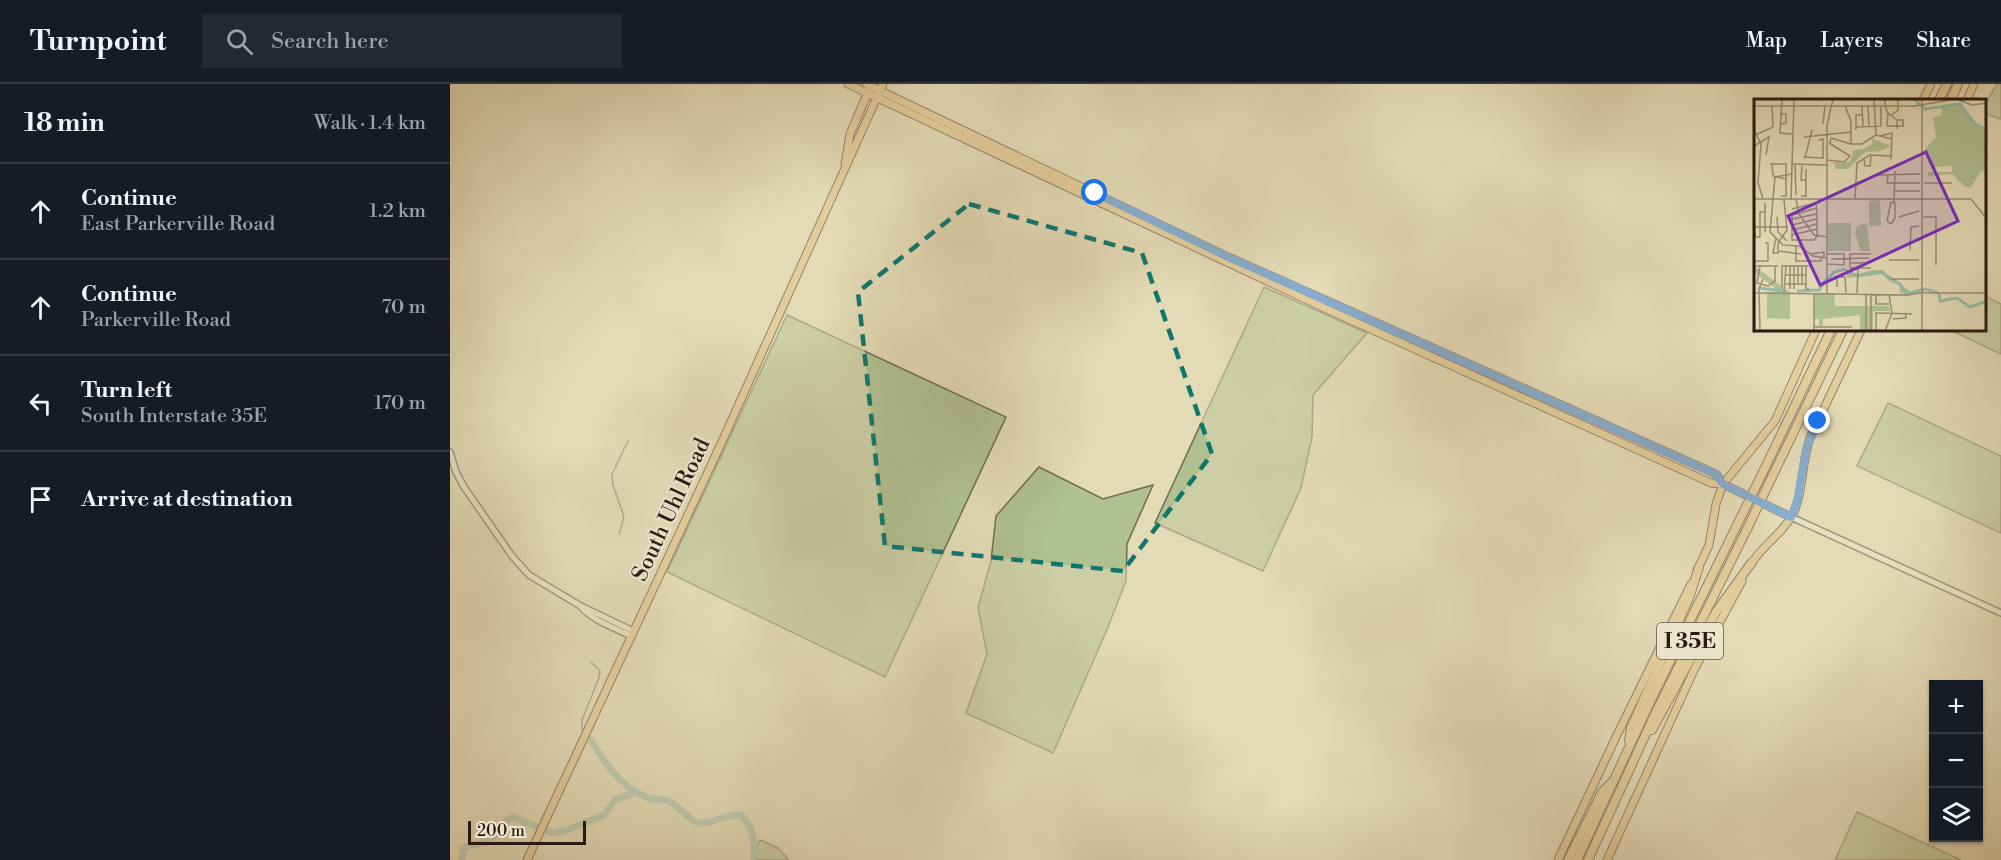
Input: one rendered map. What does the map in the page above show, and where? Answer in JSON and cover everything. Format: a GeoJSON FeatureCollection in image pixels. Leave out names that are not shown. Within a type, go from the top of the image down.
{"type":"FeatureCollection","features":[{"type":"Feature","properties":{"kind":"highway"},"geometry":{"type":"LineString","coordinates":[[1940,99],[1947,84]]}},
{"type":"Feature","properties":{"kind":"highway"},"geometry":{"type":"LineString","coordinates":[[1951,99],[1958,84]]}},
{"type":"Feature","properties":{"kind":"highway"},"geometry":{"type":"LineString","coordinates":[[1802,392],[1825,332]]}},
{"type":"Feature","properties":{"kind":"highway","name":"I 35E"},"geometry":{"type":"LineString","coordinates":[[1577,860],[1630,745],[1830,332]]}},
{"type":"Feature","properties":{"kind":"highway","name":"I 35E"},"geometry":{"type":"LineString","coordinates":[[1588,860],[1679,664],[1843,332]]}},
{"type":"Feature","properties":{"kind":"highway"},"geometry":{"type":"LineString","coordinates":[[1635,756],[1662,713],[1716,612],[1752,562]]}},
{"type":"Feature","properties":{"kind":"highway"},"geometry":{"type":"LineString","coordinates":[[1630,745],[1631,728],[1689,598],[1699,567]]}},
{"type":"Feature","properties":{"kind":"highway"},"geometry":{"type":"LineString","coordinates":[[1568,860],[1602,792],[1614,780]]}},
{"type":"Feature","properties":{"kind":"main road"},"geometry":{"type":"LineString","coordinates":[[848,84],[876,99],[1015,159],[1520,398],[1711,483],[1723,484],[1791,517]]}},
{"type":"Feature","properties":{"kind":"main road"},"geometry":{"type":"LineString","coordinates":[[1923,99],[1930,84]]}},
{"type":"Feature","properties":{"kind":"main road"},"geometry":{"type":"LineString","coordinates":[[1967,99],[1974,84]]}},
{"type":"Feature","properties":{"kind":"main road"},"geometry":{"type":"LineString","coordinates":[[869,85],[882,87],[1015,159]]}},
{"type":"Feature","properties":{"kind":"main road","name":"South Uhl Road"},"geometry":{"type":"LineString","coordinates":[[843,172],[850,134],[869,85]]}},
{"type":"Feature","properties":{"kind":"main road","name":"South Uhl Road"},"geometry":{"type":"LineString","coordinates":[[527,860],[720,446],[882,87]]}},
{"type":"Feature","properties":{"kind":"main road"},"geometry":{"type":"LineString","coordinates":[[1316,300],[1595,419],[1716,474],[1723,484]]}},
{"type":"Feature","properties":{"kind":"main road"},"geometry":{"type":"LineString","coordinates":[[1558,860],[1709,545],[1716,504],[1723,484],[1775,421],[1815,332]]}},
{"type":"Feature","properties":{"kind":"main road"},"geometry":{"type":"LineString","coordinates":[[1607,860],[1695,668],[1752,562],[1791,517],[1797,502],[1810,438],[1860,332]]}},
{"type":"Feature","properties":{"kind":"main road"},"geometry":{"type":"LineString","coordinates":[[1520,398],[1546,405],[1551,400]]}},
{"type":"Feature","properties":{"kind":"main road"},"geometry":{"type":"LineString","coordinates":[[1591,429],[1595,419]]}},
{"type":"Feature","properties":{"kind":"main road"},"geometry":{"type":"LineString","coordinates":[[1693,475],[1697,466]]}},
{"type":"Feature","properties":{"kind":"street"},"geometry":{"type":"LineString","coordinates":[[450,452],[456,472],[464,487],[512,556],[537,581],[632,633]]}},
{"type":"Feature","properties":{"kind":"street"},"geometry":{"type":"LineString","coordinates":[[1791,517],[2001,613]]}},
{"type":"Feature","properties":{"kind":"highlighted area"},"geometry":{"type":"Polygon","coordinates":[[[969,204],[1142,253],[1212,454],[1123,571],[885,546],[858,292],[969,204]]]}},
{"type":"Feature","properties":{"kind":"green space"},"geometry":{"type":"Polygon","coordinates":[[[1997,84],[2001,84],[2001,119],[1986,114],[1986,102],[1997,84]]]}},
{"type":"Feature","properties":{"kind":"green space"},"geometry":{"type":"Polygon","coordinates":[[[1264,287],[1367,333],[1313,395],[1312,437],[1301,488],[1263,571],[1155,523],[1264,287]]]}},
{"type":"Feature","properties":{"kind":"green space"},"geometry":{"type":"Polygon","coordinates":[[[1986,296],[2001,304],[2001,354],[1954,332],[1986,332],[1986,296]]]}},
{"type":"Feature","properties":{"kind":"green space"},"geometry":{"type":"Polygon","coordinates":[[[787,315],[1006,417],[885,677],[667,572],[787,315]]]}},
{"type":"Feature","properties":{"kind":"green space"},"geometry":{"type":"Polygon","coordinates":[[[1888,403],[2001,456],[2001,533],[1857,466],[1888,403]]]}},
{"type":"Feature","properties":{"kind":"green space"},"geometry":{"type":"Polygon","coordinates":[[[1039,467],[1103,499],[1153,485],[1127,544],[1126,581],[1053,753],[966,713],[987,654],[978,608],[991,561],[996,516],[1039,467]]]}},
{"type":"Feature","properties":{"kind":"green space"},"geometry":{"type":"Polygon","coordinates":[[[1857,812],[1961,860],[1835,860],[1857,812]]]}},
{"type":"Feature","properties":{"kind":"green space"},"geometry":{"type":"Polygon","coordinates":[[[760,840],[778,848],[789,860],[752,860],[760,840]]]}},
{"type":"Feature","properties":{"kind":"waterway"},"geometry":{"type":"LineString","coordinates":[[619,534],[624,517],[613,485],[612,474],[628,441]]}},
{"type":"Feature","properties":{"kind":"waterway"},"geometry":{"type":"LineString","coordinates":[[582,730],[582,720],[600,671],[591,662]]}},
{"type":"Feature","properties":{"kind":"waterway"},"geometry":{"type":"LineString","coordinates":[[590,739],[601,757],[621,781],[638,793],[650,799],[668,801],[696,822],[709,822],[741,815],[753,836],[754,860]]}},
{"type":"Feature","properties":{"kind":"waterway"},"geometry":{"type":"LineString","coordinates":[[545,830],[552,833],[565,831],[604,815],[615,800],[636,792]]}},
{"type":"Feature","properties":{"kind":"waterway"},"geometry":{"type":"LineString","coordinates":[[462,860],[463,849],[491,839],[512,817],[538,827]]}},
{"type":"Feature","properties":{"kind":"route"},"geometry":{"type":"LineString","coordinates":[[1095,193],[1224,255],[1716,474],[1723,484],[1791,517],[1797,502],[1806,450],[1818,421]]}}]}
